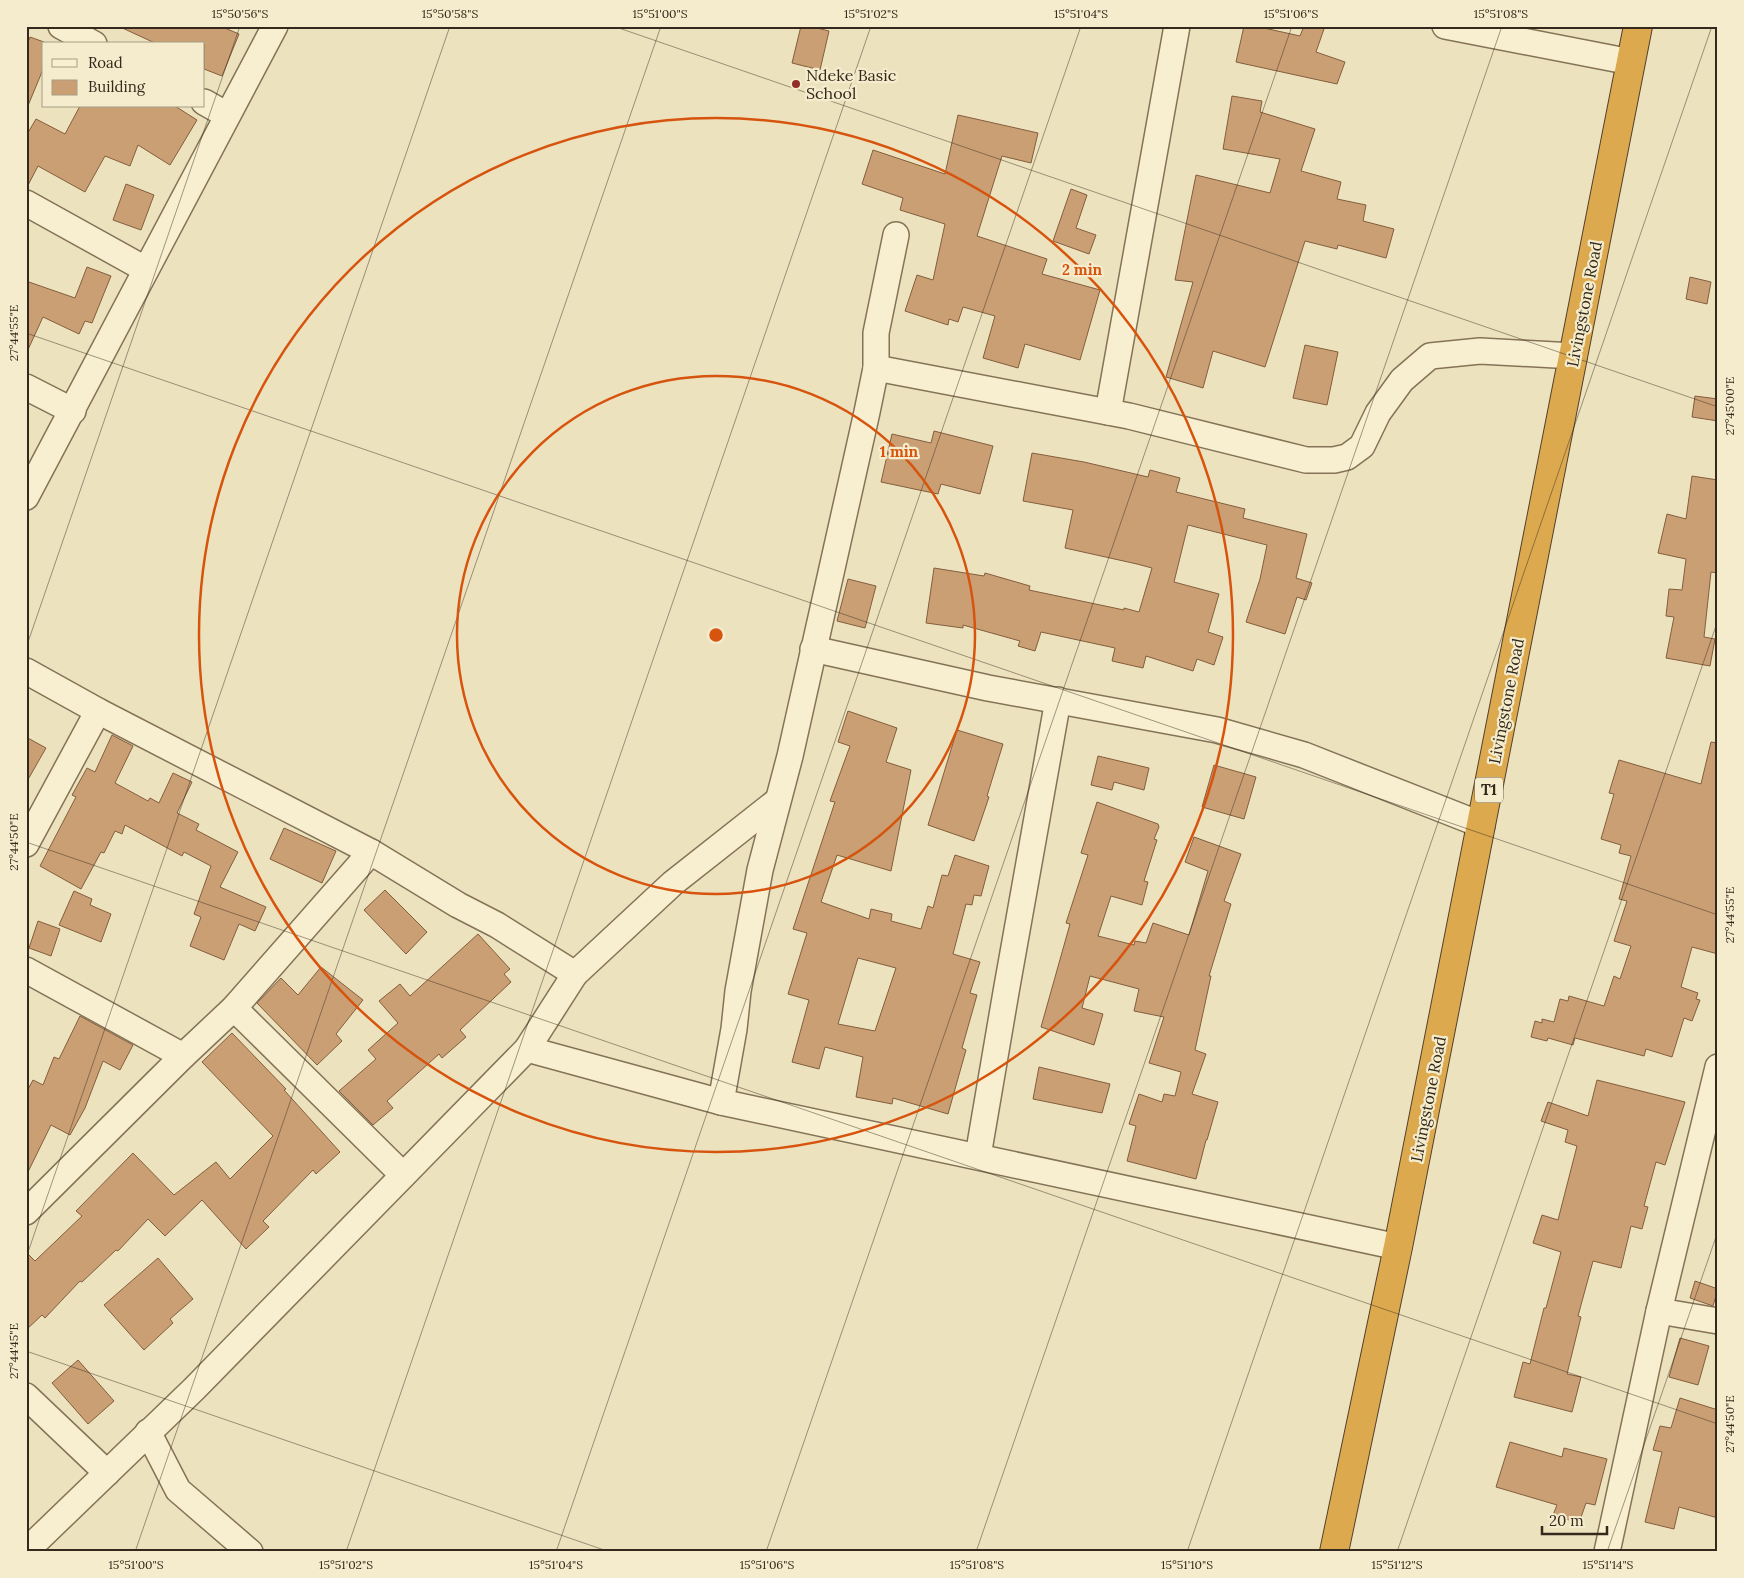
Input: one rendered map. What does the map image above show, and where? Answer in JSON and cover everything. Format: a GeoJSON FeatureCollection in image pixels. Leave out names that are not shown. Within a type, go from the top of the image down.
{"type":"FeatureCollection","features":[{"type":"Feature","properties":{"kind":"highway","name":"Livingstone Road"},"geometry":{"type":"LineString","coordinates":[[1334,1552],[1398,1246],[1482,825],[1638,26]]}},
{"type":"Feature","properties":{"kind":"street"},"geometry":{"type":"LineString","coordinates":[[61,26],[90,42]]}},
{"type":"Feature","properties":{"kind":"street"},"geometry":{"type":"LineString","coordinates":[[26,497],[275,26]]}},
{"type":"Feature","properties":{"kind":"street"},"geometry":{"type":"LineString","coordinates":[[1108,412],[1177,26]]}},
{"type":"Feature","properties":{"kind":"street"},"geometry":{"type":"LineString","coordinates":[[1445,26],[1631,62]]}},
{"type":"Feature","properties":{"kind":"street"},"geometry":{"type":"LineString","coordinates":[[205,103],[227,115]]}},
{"type":"Feature","properties":{"kind":"street"},"geometry":{"type":"LineString","coordinates":[[26,203],[146,268]]}},
{"type":"Feature","properties":{"kind":"street"},"geometry":{"type":"LineString","coordinates":[[721,1102],[734,1029],[738,991],[760,870],[790,756],[876,368],[876,333],[896,235]]}},
{"type":"Feature","properties":{"kind":"street"},"geometry":{"type":"LineString","coordinates":[[876,368],[1108,412],[1306,460],[1334,460],[1347,457],[1362,446],[1378,413],[1402,380],[1430,356],[1480,351],[1574,356]]}},
{"type":"Feature","properties":{"kind":"street"},"geometry":{"type":"LineString","coordinates":[[26,387],[73,411]]}},
{"type":"Feature","properties":{"kind":"street"},"geometry":{"type":"LineString","coordinates":[[813,649],[988,688],[1217,730],[1304,755],[1482,825]]}},
{"type":"Feature","properties":{"kind":"street"},"geometry":{"type":"LineString","coordinates":[[26,671],[98,711],[371,852],[458,906],[497,925],[575,974]]}},
{"type":"Feature","properties":{"kind":"street"},"geometry":{"type":"LineString","coordinates":[[978,1156],[1058,700]]}},
{"type":"Feature","properties":{"kind":"street"},"geometry":{"type":"LineString","coordinates":[[26,844],[98,711]]}},
{"type":"Feature","properties":{"kind":"street"},"geometry":{"type":"LineString","coordinates":[[26,1551],[194,1388],[527,1049],[575,974],[673,883],[777,801]]}},
{"type":"Feature","properties":{"kind":"street"},"geometry":{"type":"LineString","coordinates":[[26,1212],[234,1008],[371,852]]}},
{"type":"Feature","properties":{"kind":"street"},"geometry":{"type":"LineString","coordinates":[[26,970],[183,1056]]}},
{"type":"Feature","properties":{"kind":"street"},"geometry":{"type":"LineString","coordinates":[[234,1008],[402,1175]]}},
{"type":"Feature","properties":{"kind":"street"},"geometry":{"type":"LineString","coordinates":[[527,1049],[721,1102],[1398,1246]]}},
{"type":"Feature","properties":{"kind":"street"},"geometry":{"type":"LineString","coordinates":[[1614,1551],[1659,1311],[1717,1071]]}},
{"type":"Feature","properties":{"kind":"street"},"geometry":{"type":"LineString","coordinates":[[1659,1311],[1718,1321]]}},
{"type":"Feature","properties":{"kind":"street"},"geometry":{"type":"LineString","coordinates":[[26,1396],[107,1472]]}},
{"type":"Feature","properties":{"kind":"street"},"geometry":{"type":"LineString","coordinates":[[148,1432],[178,1490],[250,1552]]}},
{"type":"Feature","properties":{"kind":"building"},"geometry":{"type":"Polygon","coordinates":[[[118,26],[220,26],[239,34],[222,76],[205,69],[205,42],[153,42],[118,26]]]}},
{"type":"Feature","properties":{"kind":"building"},"geometry":{"type":"Polygon","coordinates":[[[801,26],[829,31],[820,70],[792,63],[801,26]]]}},
{"type":"Feature","properties":{"kind":"building"},"geometry":{"type":"Polygon","coordinates":[[[1244,26],[1255,26],[1300,36],[1304,26],[1325,26],[1316,52],[1345,62],[1337,84],[1236,62],[1244,26]]]}},
{"type":"Feature","properties":{"kind":"building"},"geometry":{"type":"Polygon","coordinates":[[[30,37],[44,42],[42,42],[42,72],[27,108],[26,47],[30,37]]]}},
{"type":"Feature","properties":{"kind":"building"},"geometry":{"type":"Polygon","coordinates":[[[1232,96],[1262,101],[1260,112],[1315,129],[1301,171],[1341,182],[1337,199],[1366,205],[1363,221],[1394,229],[1386,258],[1338,245],[1337,249],[1305,241],[1265,367],[1213,351],[1203,388],[1166,377],[1193,282],[1175,280],[1196,175],[1270,193],[1280,159],[1223,149],[1232,96]]]}},
{"type":"Feature","properties":{"kind":"building"},"geometry":{"type":"Polygon","coordinates":[[[79,108],[178,108],[197,120],[170,165],[138,145],[130,166],[105,156],[85,192],[38,166],[26,189],[26,136],[36,119],[65,134],[79,108]]]}},
{"type":"Feature","properties":{"kind":"building"},"geometry":{"type":"Polygon","coordinates":[[[958,115],[1038,133],[1031,163],[1002,156],[977,236],[1047,259],[1042,274],[1100,290],[1080,360],[1025,344],[1018,368],[983,358],[995,316],[963,307],[958,322],[949,319],[948,325],[905,311],[917,275],[933,280],[945,224],[900,210],[903,198],[862,184],[873,150],[945,174],[958,115]]]}},
{"type":"Feature","properties":{"kind":"building"},"geometry":{"type":"Polygon","coordinates":[[[126,184],[154,195],[141,230],[113,220],[126,184]]]}},
{"type":"Feature","properties":{"kind":"building"},"geometry":{"type":"Polygon","coordinates":[[[1071,189],[1087,195],[1076,228],[1096,235],[1089,254],[1053,241],[1071,189]]]}},
{"type":"Feature","properties":{"kind":"building"},"geometry":{"type":"Polygon","coordinates":[[[87,267],[111,276],[92,323],[85,321],[79,334],[43,317],[26,354],[26,281],[75,298],[87,267]]]}},
{"type":"Feature","properties":{"kind":"building"},"geometry":{"type":"Polygon","coordinates":[[[1690,277],[1711,282],[1707,304],[1686,299],[1690,277]]]}},
{"type":"Feature","properties":{"kind":"building"},"geometry":{"type":"Polygon","coordinates":[[[1305,345],[1338,352],[1327,405],[1293,398],[1305,345]]]}},
{"type":"Feature","properties":{"kind":"building"},"geometry":{"type":"Polygon","coordinates":[[[1695,396],[1718,399],[1718,421],[1692,417],[1695,396]]]}},
{"type":"Feature","properties":{"kind":"building"},"geometry":{"type":"Polygon","coordinates":[[[934,431],[993,446],[980,494],[941,484],[938,494],[881,482],[892,434],[931,443],[934,431]]]}},
{"type":"Feature","properties":{"kind":"building"},"geometry":{"type":"Polygon","coordinates":[[[1032,453],[1084,462],[1148,477],[1150,470],[1180,478],[1176,492],[1245,509],[1243,518],[1307,534],[1296,578],[1312,583],[1306,600],[1297,597],[1285,634],[1246,622],[1260,579],[1267,545],[1188,525],[1174,582],[1219,594],[1208,632],[1223,637],[1214,665],[1197,659],[1193,671],[1146,656],[1143,668],[1112,661],[1115,648],[1041,632],[1035,651],[1018,646],[1020,641],[963,625],[963,628],[926,623],[934,568],[984,576],[985,573],[1030,586],[1029,590],[1139,612],[1152,568],[1065,548],[1073,510],[1023,501],[1032,453]]]}},
{"type":"Feature","properties":{"kind":"building"},"geometry":{"type":"Polygon","coordinates":[[[1692,476],[1718,480],[1718,573],[1711,572],[1704,637],[1715,639],[1710,666],[1666,658],[1674,617],[1666,616],[1669,589],[1682,590],[1686,559],[1658,553],[1667,514],[1686,519],[1692,476]]]}},
{"type":"Feature","properties":{"kind":"building"},"geometry":{"type":"Polygon","coordinates":[[[848,579],[876,586],[865,628],[837,621],[848,579]]]}},
{"type":"Feature","properties":{"kind":"building"},"geometry":{"type":"Polygon","coordinates":[[[848,711],[897,728],[886,762],[911,770],[891,871],[837,855],[821,902],[869,919],[871,909],[892,914],[891,921],[921,929],[928,906],[933,908],[942,875],[948,876],[955,855],[989,866],[981,896],[974,895],[972,905],[966,904],[953,954],[980,962],[970,993],[977,995],[962,1048],[966,1050],[948,1114],[893,1098],[892,1104],[856,1097],[863,1057],[825,1047],[819,1069],[792,1062],[809,1000],[788,994],[807,933],[793,929],[835,802],[830,801],[850,746],[838,742],[848,711]],[[858,958],[838,1024],[875,1031],[896,968],[858,958]]]}},
{"type":"Feature","properties":{"kind":"building"},"geometry":{"type":"Polygon","coordinates":[[[957,730],[1003,744],[987,796],[989,797],[974,841],[928,825],[957,730]]]}},
{"type":"Feature","properties":{"kind":"building"},"geometry":{"type":"Polygon","coordinates":[[[112,735],[133,746],[115,783],[148,801],[150,798],[159,803],[173,773],[192,782],[177,813],[199,824],[196,830],[238,852],[220,887],[266,907],[255,931],[239,924],[224,960],[190,946],[201,917],[194,914],[211,866],[184,852],[182,856],[125,825],[122,834],[115,831],[104,853],[101,852],[81,889],[40,866],[76,797],[72,795],[87,768],[95,772],[112,735]]]}},
{"type":"Feature","properties":{"kind":"building"},"geometry":{"type":"Polygon","coordinates":[[[26,737],[46,748],[26,783],[26,737]]]}},
{"type":"Feature","properties":{"kind":"building"},"geometry":{"type":"Polygon","coordinates":[[[1711,742],[1718,743],[1718,954],[1692,947],[1681,987],[1698,993],[1696,999],[1700,1000],[1692,1021],[1684,1018],[1672,1057],[1646,1049],[1644,1056],[1575,1038],[1573,1045],[1548,1038],[1547,1041],[1531,1037],[1535,1021],[1542,1023],[1542,1019],[1554,1022],[1560,999],[1568,1001],[1569,996],[1604,1006],[1614,976],[1620,979],[1631,946],[1614,941],[1627,901],[1619,899],[1631,856],[1619,853],[1621,845],[1601,839],[1614,794],[1609,793],[1619,760],[1701,784],[1711,742]]]}},
{"type":"Feature","properties":{"kind":"building"},"geometry":{"type":"Polygon","coordinates":[[[1098,756],[1149,768],[1144,790],[1114,782],[1112,790],[1091,785],[1098,756]]]}},
{"type":"Feature","properties":{"kind":"building"},"geometry":{"type":"Polygon","coordinates":[[[1214,765],[1256,777],[1244,819],[1202,807],[1214,765]]]}},
{"type":"Feature","properties":{"kind":"building"},"geometry":{"type":"Polygon","coordinates":[[[1097,802],[1158,824],[1159,827],[1154,839],[1157,840],[1144,881],[1148,882],[1142,905],[1111,896],[1098,936],[1134,945],[1135,941],[1146,943],[1153,923],[1189,935],[1208,871],[1185,862],[1194,837],[1241,854],[1224,901],[1231,904],[1209,976],[1211,976],[1195,1050],[1206,1054],[1192,1094],[1218,1102],[1196,1179],[1127,1161],[1136,1126],[1129,1124],[1139,1094],[1162,1102],[1164,1094],[1175,1096],[1181,1072],[1149,1063],[1164,1017],[1134,1011],[1139,989],[1090,976],[1082,1008],[1103,1014],[1094,1045],[1041,1027],[1070,924],[1066,923],[1088,855],[1081,853],[1097,802]]]}},
{"type":"Feature","properties":{"kind":"building"},"geometry":{"type":"Polygon","coordinates":[[[284,828],[336,851],[322,883],[270,859],[284,828]]]}},
{"type":"Feature","properties":{"kind":"building"},"geometry":{"type":"Polygon","coordinates":[[[385,890],[427,932],[406,954],[364,910],[385,890]]]}},
{"type":"Feature","properties":{"kind":"building"},"geometry":{"type":"Polygon","coordinates":[[[74,891],[92,899],[90,905],[111,914],[101,942],[59,925],[74,891]]]}},
{"type":"Feature","properties":{"kind":"building"},"geometry":{"type":"Polygon","coordinates":[[[38,921],[60,929],[51,956],[29,948],[38,921]]]}},
{"type":"Feature","properties":{"kind":"building"},"geometry":{"type":"Polygon","coordinates":[[[478,934],[510,969],[504,974],[511,982],[460,1030],[466,1037],[442,1058],[439,1054],[387,1101],[393,1108],[373,1125],[339,1091],[376,1059],[368,1050],[398,1023],[379,1001],[400,984],[410,996],[478,934]]]}},
{"type":"Feature","properties":{"kind":"building"},"geometry":{"type":"Polygon","coordinates":[[[321,967],[363,1000],[336,1034],[342,1041],[317,1065],[257,1003],[281,978],[298,995],[321,967]]]}},
{"type":"Feature","properties":{"kind":"building"},"geometry":{"type":"Polygon","coordinates":[[[80,1016],[133,1045],[120,1070],[103,1061],[85,1108],[70,1135],[51,1125],[26,1176],[26,1093],[33,1080],[43,1085],[54,1057],[59,1059],[80,1016]]]}},
{"type":"Feature","properties":{"kind":"building"},"geometry":{"type":"Polygon","coordinates":[[[232,1033],[286,1089],[284,1090],[340,1152],[316,1174],[313,1170],[263,1221],[269,1227],[246,1249],[202,1200],[165,1236],[148,1219],[118,1251],[116,1250],[82,1282],[80,1281],[45,1318],[42,1315],[26,1330],[26,1252],[35,1261],[82,1216],[76,1211],[133,1153],[174,1195],[216,1162],[230,1179],[273,1136],[202,1062],[232,1033]]]}},
{"type":"Feature","properties":{"kind":"building"},"geometry":{"type":"Polygon","coordinates":[[[1039,1067],[1110,1084],[1102,1113],[1033,1099],[1039,1067]]]}},
{"type":"Feature","properties":{"kind":"building"},"geometry":{"type":"Polygon","coordinates":[[[1597,1080],[1685,1102],[1665,1165],[1656,1162],[1644,1206],[1648,1207],[1642,1229],[1631,1226],[1621,1268],[1593,1261],[1578,1316],[1581,1317],[1567,1374],[1581,1377],[1572,1412],[1514,1397],[1523,1362],[1530,1364],[1561,1252],[1533,1243],[1542,1215],[1558,1220],[1577,1146],[1565,1142],[1568,1130],[1541,1121],[1548,1102],[1588,1116],[1597,1080]]]}},
{"type":"Feature","properties":{"kind":"building"},"geometry":{"type":"Polygon","coordinates":[[[158,1258],[193,1299],[170,1319],[173,1323],[144,1350],[104,1305],[158,1258]]]}},
{"type":"Feature","properties":{"kind":"building"},"geometry":{"type":"Polygon","coordinates":[[[1695,1281],[1718,1289],[1713,1306],[1690,1298],[1695,1281]]]}},
{"type":"Feature","properties":{"kind":"building"},"geometry":{"type":"Polygon","coordinates":[[[1680,1338],[1709,1346],[1698,1385],[1669,1377],[1680,1338]]]}},
{"type":"Feature","properties":{"kind":"building"},"geometry":{"type":"Polygon","coordinates":[[[78,1360],[114,1401],[88,1424],[52,1383],[78,1360]]]}},
{"type":"Feature","properties":{"kind":"building"},"geometry":{"type":"Polygon","coordinates":[[[1680,1398],[1718,1410],[1718,1518],[1679,1507],[1674,1529],[1645,1522],[1662,1452],[1653,1450],[1660,1426],[1671,1428],[1680,1398]]]}},
{"type":"Feature","properties":{"kind":"building"},"geometry":{"type":"Polygon","coordinates":[[[1510,1442],[1562,1457],[1564,1448],[1607,1459],[1595,1505],[1586,1503],[1579,1523],[1553,1515],[1557,1505],[1496,1487],[1510,1442]]]}},
{"type":"Feature","properties":{"kind":"place","name":"Ndeke Basic School"},"geometry":{"type":"Point","coordinates":[796,84]}}]}
